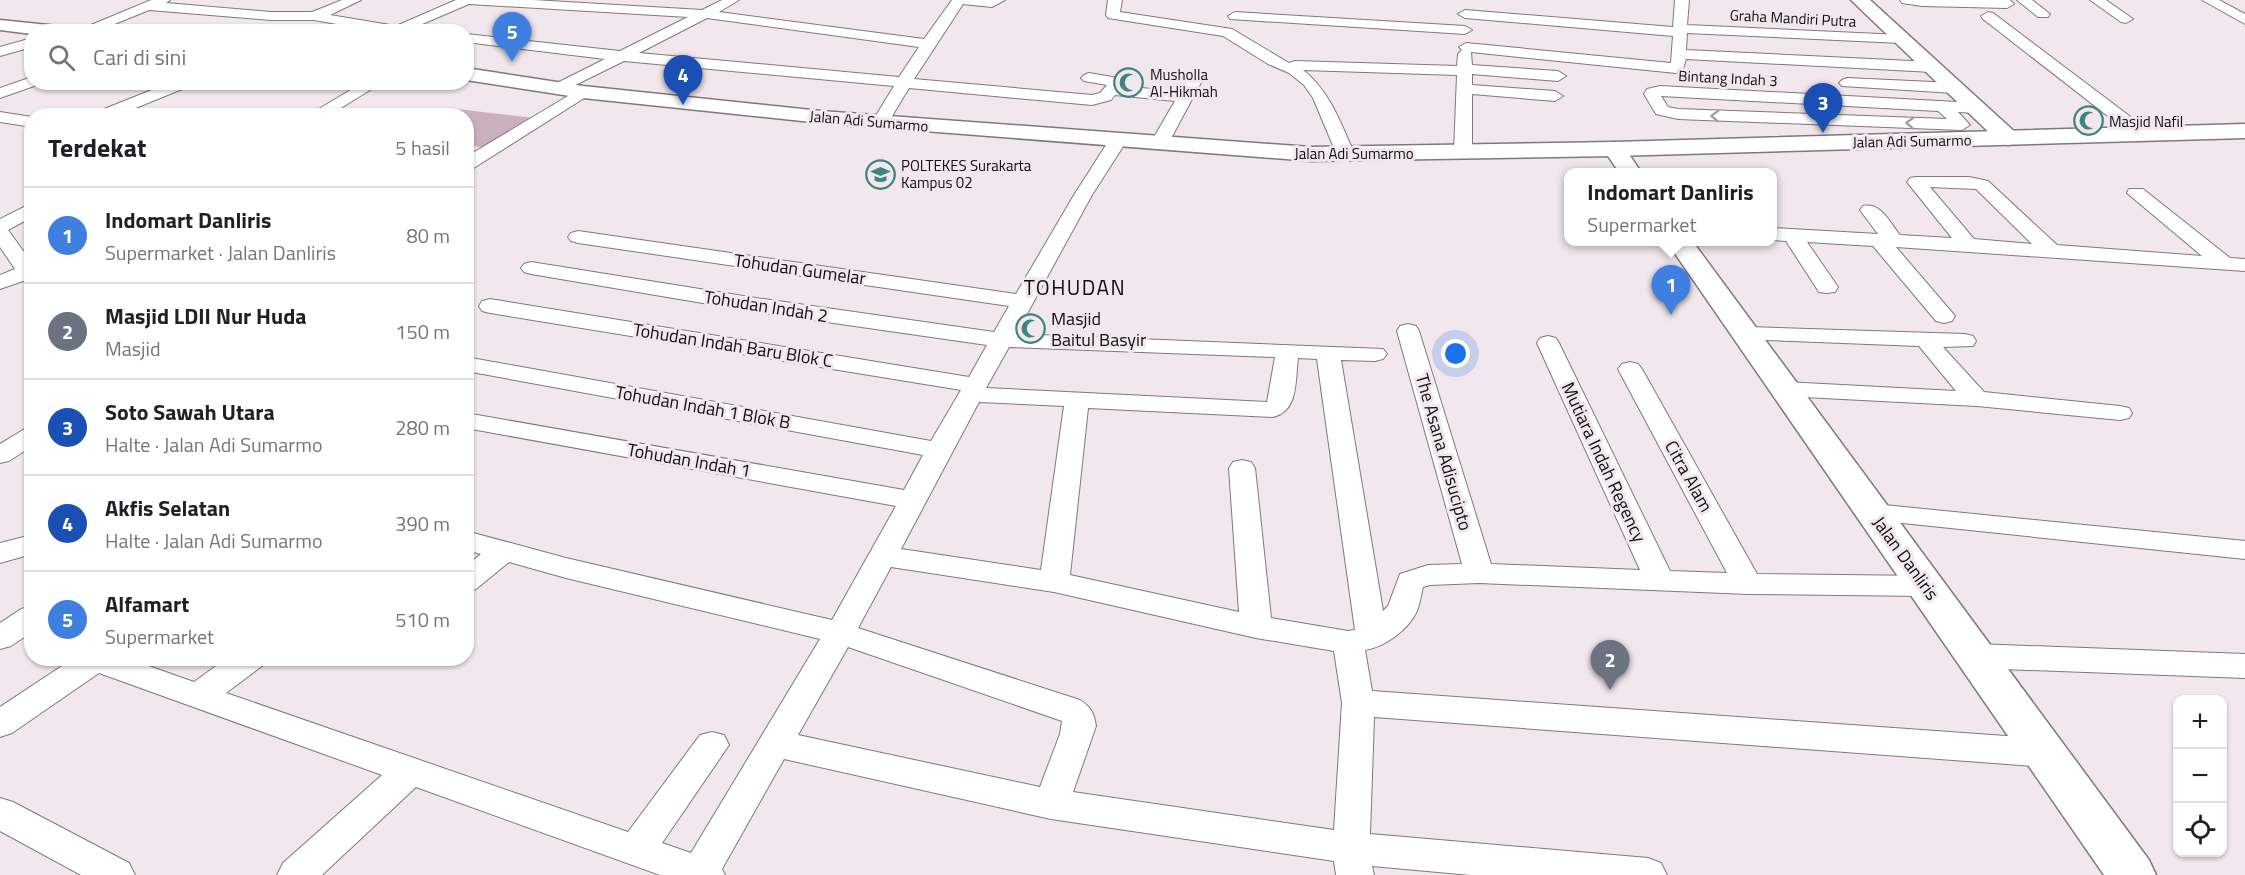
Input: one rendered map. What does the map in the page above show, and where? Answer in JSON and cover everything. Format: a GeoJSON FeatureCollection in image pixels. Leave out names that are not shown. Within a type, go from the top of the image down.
{"type":"FeatureCollection","features":[{"type":"Feature","properties":{"kind":"main road"},"geometry":{"type":"LineString","coordinates":[[1860,0],[1976,108],[1999,139]]}},
{"type":"Feature","properties":{"kind":"main road"},"geometry":{"type":"LineString","coordinates":[[0,25],[24,27]]}},
{"type":"Feature","properties":{"kind":"main road","name":"Jalan Adi Sumarmo"},"geometry":{"type":"LineString","coordinates":[[474,75],[583,92],[1114,145],[1159,144],[1281,153],[1614,149],[2245,131]]}},
{"type":"Feature","properties":{"kind":"main road"},"geometry":{"type":"LineString","coordinates":[[1614,149],[1627,168]]}},
{"type":"Feature","properties":{"kind":"main road","name":"Jalan Danliris"},"geometry":{"type":"LineString","coordinates":[[1683,246],[2132,875]]}},
{"type":"Feature","properties":{"kind":"street"},"geometry":{"type":"LineString","coordinates":[[102,24],[164,0]]}},
{"type":"Feature","properties":{"kind":"street"},"geometry":{"type":"LineString","coordinates":[[314,16],[354,0]]}},
{"type":"Feature","properties":{"kind":"street"},"geometry":{"type":"LineString","coordinates":[[415,24],[466,0],[705,14],[928,44]]}},
{"type":"Feature","properties":{"kind":"street"},"geometry":{"type":"LineString","coordinates":[[557,89],[732,0]]}},
{"type":"Feature","properties":{"kind":"street"},"geometry":{"type":"LineString","coordinates":[[880,122],[928,44],[959,0],[992,3],[998,0]]}},
{"type":"Feature","properties":{"kind":"street"},"geometry":{"type":"LineString","coordinates":[[1115,0],[1112,14],[1118,17],[1231,22],[1465,16]]}},
{"type":"Feature","properties":{"kind":"street"},"geometry":{"type":"LineString","coordinates":[[1466,47],[1564,32],[1674,68],[1678,66],[1682,0]]}},
{"type":"Feature","properties":{"kind":"street"},"geometry":{"type":"LineString","coordinates":[[1908,0],[2007,4],[2003,0]]}},
{"type":"Feature","properties":{"kind":"street"},"geometry":{"type":"LineString","coordinates":[[2024,0],[2043,14]]}},
{"type":"Feature","properties":{"kind":"street"},"geometry":{"type":"LineString","coordinates":[[2097,0],[2126,19]]}},
{"type":"Feature","properties":{"kind":"street"},"geometry":{"type":"LineString","coordinates":[[2209,0],[2245,20]]}},
{"type":"Feature","properties":{"kind":"street"},"geometry":{"type":"LineString","coordinates":[[149,6],[243,15],[314,16],[360,24]]}},
{"type":"Feature","properties":{"kind":"street"},"geometry":{"type":"LineString","coordinates":[[1263,7],[1465,16],[1564,32],[1680,34],[1907,44]]}},
{"type":"Feature","properties":{"kind":"street"},"geometry":{"type":"LineString","coordinates":[[1463,152],[1465,16]]}},
{"type":"Feature","properties":{"kind":"street"},"geometry":{"type":"LineString","coordinates":[[1988,16],[2142,134]]}},
{"type":"Feature","properties":{"kind":"street"},"geometry":{"type":"LineString","coordinates":[[1231,22],[1273,61],[1294,70],[1309,82],[1330,116],[1346,154]]}},
{"type":"Feature","properties":{"kind":"street"},"geometry":{"type":"LineString","coordinates":[[1680,34],[1886,25]]}},
{"type":"Feature","properties":{"kind":"street"},"geometry":{"type":"LineString","coordinates":[[1680,34],[1932,67]]}},
{"type":"Feature","properties":{"kind":"street"},"geometry":{"type":"LineString","coordinates":[[474,39],[621,56],[1092,100],[1101,99],[1113,90],[1115,82],[1089,78]]}},
{"type":"Feature","properties":{"kind":"street"},"geometry":{"type":"LineString","coordinates":[[0,52],[24,44]]}},
{"type":"Feature","properties":{"kind":"street"},"geometry":{"type":"LineString","coordinates":[[1295,65],[1464,70],[1558,76]]}},
{"type":"Feature","properties":{"kind":"street","name":"Bintang Indah 3"},"geometry":{"type":"LineString","coordinates":[[1650,80],[1649,75],[1651,74],[1686,76]]}},
{"type":"Feature","properties":{"kind":"street"},"geometry":{"type":"LineString","coordinates":[[1159,144],[1197,75]]}},
{"type":"Feature","properties":{"kind":"street"},"geometry":{"type":"LineString","coordinates":[[1826,82],[1954,88]]}},
{"type":"Feature","properties":{"kind":"street"},"geometry":{"type":"LineString","coordinates":[[0,93],[24,85]]}},
{"type":"Feature","properties":{"kind":"street"},"geometry":{"type":"LineString","coordinates":[[1465,89],[1555,96]]}},
{"type":"Feature","properties":{"kind":"street"},"geometry":{"type":"LineString","coordinates":[[121,108],[167,90]]}},
{"type":"Feature","properties":{"kind":"street"},"geometry":{"type":"LineString","coordinates":[[329,108],[362,90]]}},
{"type":"Feature","properties":{"kind":"street"},"geometry":{"type":"LineString","coordinates":[[1113,90],[1185,97]]}},
{"type":"Feature","properties":{"kind":"street"},"geometry":{"type":"LineString","coordinates":[[1976,108],[1660,91],[1652,94],[1659,108],[1678,114],[1962,126],[1999,139]]}},
{"type":"Feature","properties":{"kind":"street"},"geometry":{"type":"LineString","coordinates":[[474,160],[583,92]]}},
{"type":"Feature","properties":{"kind":"street"},"geometry":{"type":"LineString","coordinates":[[1942,106],[1962,126]]}},
{"type":"Feature","properties":{"kind":"street"},"geometry":{"type":"LineString","coordinates":[[0,117],[24,121]]}},
{"type":"Feature","properties":{"kind":"street"},"geometry":{"type":"LineString","coordinates":[[114,666],[409,772],[703,874],[883,556],[911,500],[973,389],[1083,195],[1114,145]]}},
{"type":"Feature","properties":{"kind":"street"},"geometry":{"type":"LineString","coordinates":[[1968,245],[1916,184],[1923,180],[1969,182],[1986,188],[2050,250]]}},
{"type":"Feature","properties":{"kind":"street"},"geometry":{"type":"LineString","coordinates":[[2136,193],[2224,263]]}},
{"type":"Feature","properties":{"kind":"street"},"geometry":{"type":"LineString","coordinates":[[1870,210],[1886,240],[1944,316]]}},
{"type":"Feature","properties":{"kind":"street"},"geometry":{"type":"LineString","coordinates":[[0,227],[24,214]]}},
{"type":"Feature","properties":{"kind":"street"},"geometry":{"type":"LineString","coordinates":[[0,233],[24,264]]}},
{"type":"Feature","properties":{"kind":"street"},"geometry":{"type":"LineString","coordinates":[[1783,234],[2050,250],[2245,265]]}},
{"type":"Feature","properties":{"kind":"street"},"geometry":{"type":"LineString","coordinates":[[1783,234],[1827,287]]}},
{"type":"Feature","properties":{"kind":"street","name":"Tohudan Gumelar"},"geometry":{"type":"LineString","coordinates":[[578,237],[1023,302]]}},
{"type":"Feature","properties":{"kind":"street","name":"Tohudan Indah 2"},"geometry":{"type":"LineString","coordinates":[[531,268],[768,307],[1001,340],[1375,354]]}},
{"type":"Feature","properties":{"kind":"street"},"geometry":{"type":"LineString","coordinates":[[0,283],[24,274]]}},
{"type":"Feature","properties":{"kind":"street","name":"Tohudan Indah Baru Blok C"},"geometry":{"type":"LineString","coordinates":[[490,306],[973,389],[1077,399],[1273,410],[1280,403],[1287,352]]}},
{"type":"Feature","properties":{"kind":"street","name":"The Asana Adisucipto"},"geometry":{"type":"LineString","coordinates":[[1408,331],[1479,573]]}},
{"type":"Feature","properties":{"kind":"street"},"geometry":{"type":"LineString","coordinates":[[1747,334],[1965,341]]}},
{"type":"Feature","properties":{"kind":"street","name":"Mutiara Indah Regency"},"geometry":{"type":"LineString","coordinates":[[1548,343],[1660,581]]}},
{"type":"Feature","properties":{"kind":"street"},"geometry":{"type":"LineString","coordinates":[[1930,347],[1977,399]]}},
{"type":"Feature","properties":{"kind":"street"},"geometry":{"type":"LineString","coordinates":[[1328,353],[1360,640],[1353,862]]}},
{"type":"Feature","properties":{"kind":"street","name":"Tohudan Indah 1 Blok B"},"geometry":{"type":"LineString","coordinates":[[474,365],[939,450]]}},
{"type":"Feature","properties":{"kind":"street","name":"Citra Alam"},"geometry":{"type":"LineString","coordinates":[[1630,369],[1748,584]]}},
{"type":"Feature","properties":{"kind":"street"},"geometry":{"type":"LineString","coordinates":[[1785,389],[1977,399],[2120,413]]}},
{"type":"Feature","properties":{"kind":"street"},"geometry":{"type":"LineString","coordinates":[[1054,582],[1077,399]]}},
{"type":"Feature","properties":{"kind":"street","name":"Tohudan Indah 1"},"geometry":{"type":"LineString","coordinates":[[474,421],[911,500]]}},
{"type":"Feature","properties":{"kind":"street"},"geometry":{"type":"LineString","coordinates":[[1242,468],[1256,627]]}},
{"type":"Feature","properties":{"kind":"street"},"geometry":{"type":"LineString","coordinates":[[1874,513],[2245,550]]}},
{"type":"Feature","properties":{"kind":"street"},"geometry":{"type":"LineString","coordinates":[[474,542],[736,610],[840,633],[1068,709],[1078,715],[1079,726],[1051,804]]}},
{"type":"Feature","properties":{"kind":"street"},"geometry":{"type":"LineString","coordinates":[[0,553],[24,546]]}},
{"type":"Feature","properties":{"kind":"street"},"geometry":{"type":"LineString","coordinates":[[474,575],[504,550]]}},
{"type":"Feature","properties":{"kind":"street"},"geometry":{"type":"LineString","coordinates":[[883,556],[1054,582],[1256,627],[1360,640],[1402,610],[1410,581],[1428,575],[1479,573],[1748,584],[1925,586]]}},
{"type":"Feature","properties":{"kind":"street"},"geometry":{"type":"LineString","coordinates":[[1976,656],[2245,666]]}},
{"type":"Feature","properties":{"kind":"street"},"geometry":{"type":"LineString","coordinates":[[0,724],[85,666]]}},
{"type":"Feature","properties":{"kind":"street"},"geometry":{"type":"LineString","coordinates":[[198,696],[240,666]]}},
{"type":"Feature","properties":{"kind":"street"},"geometry":{"type":"LineString","coordinates":[[1358,703],[2047,753]]}},
{"type":"Feature","properties":{"kind":"street"},"geometry":{"type":"LineString","coordinates":[[777,744],[1051,804],[1353,862],[1648,875]]}},
{"type":"Feature","properties":{"kind":"street"},"geometry":{"type":"LineString","coordinates":[[636,850],[712,746]]}},
{"type":"Feature","properties":{"kind":"street"},"geometry":{"type":"LineString","coordinates":[[296,875],[409,772]]}},
{"type":"Feature","properties":{"kind":"street"},"geometry":{"type":"LineString","coordinates":[[0,813],[116,875]]}},
{"type":"Feature","properties":{"kind":"shaded area"},"geometry":{"type":"Polygon","coordinates":[[[474,111],[534,118],[487,148],[474,146],[474,111]]]}},
{"type":"Feature","properties":{"kind":"place","name":"Alfamart"},"geometry":{"type":"Point","coordinates":[512,62]}},
{"type":"Feature","properties":{"kind":"place","name":"Musholla Al-Hikmah"},"geometry":{"type":"Point","coordinates":[1129,83]}},
{"type":"Feature","properties":{"kind":"place","name":"Akfis Selatan"},"geometry":{"type":"Point","coordinates":[683,105]}},
{"type":"Feature","properties":{"kind":"place","name":"Masjid Nafil"},"geometry":{"type":"Point","coordinates":[2088,121]}},
{"type":"Feature","properties":{"kind":"place","name":"Soto Sawah Utara"},"geometry":{"type":"Point","coordinates":[1823,133]}},
{"type":"Feature","properties":{"kind":"place","name":"POLTEKES Surakarta Kampus 02"},"geometry":{"type":"Point","coordinates":[880,174]}},
{"type":"Feature","properties":{"kind":"place","name":"Indomart Danliris"},"geometry":{"type":"Point","coordinates":[1671,315]}},
{"type":"Feature","properties":{"kind":"place","name":"Masjid Baitul Basyir"},"geometry":{"type":"Point","coordinates":[1030,328]}},
{"type":"Feature","properties":{"kind":"place","name":"Masjid LDII Nur Huda"},"geometry":{"type":"Point","coordinates":[1610,690]}},
{"type":"Feature","properties":{"kind":"district","name":"TOHUDAN"},"geometry":{"type":"Point","coordinates":[1075,287]}}]}
